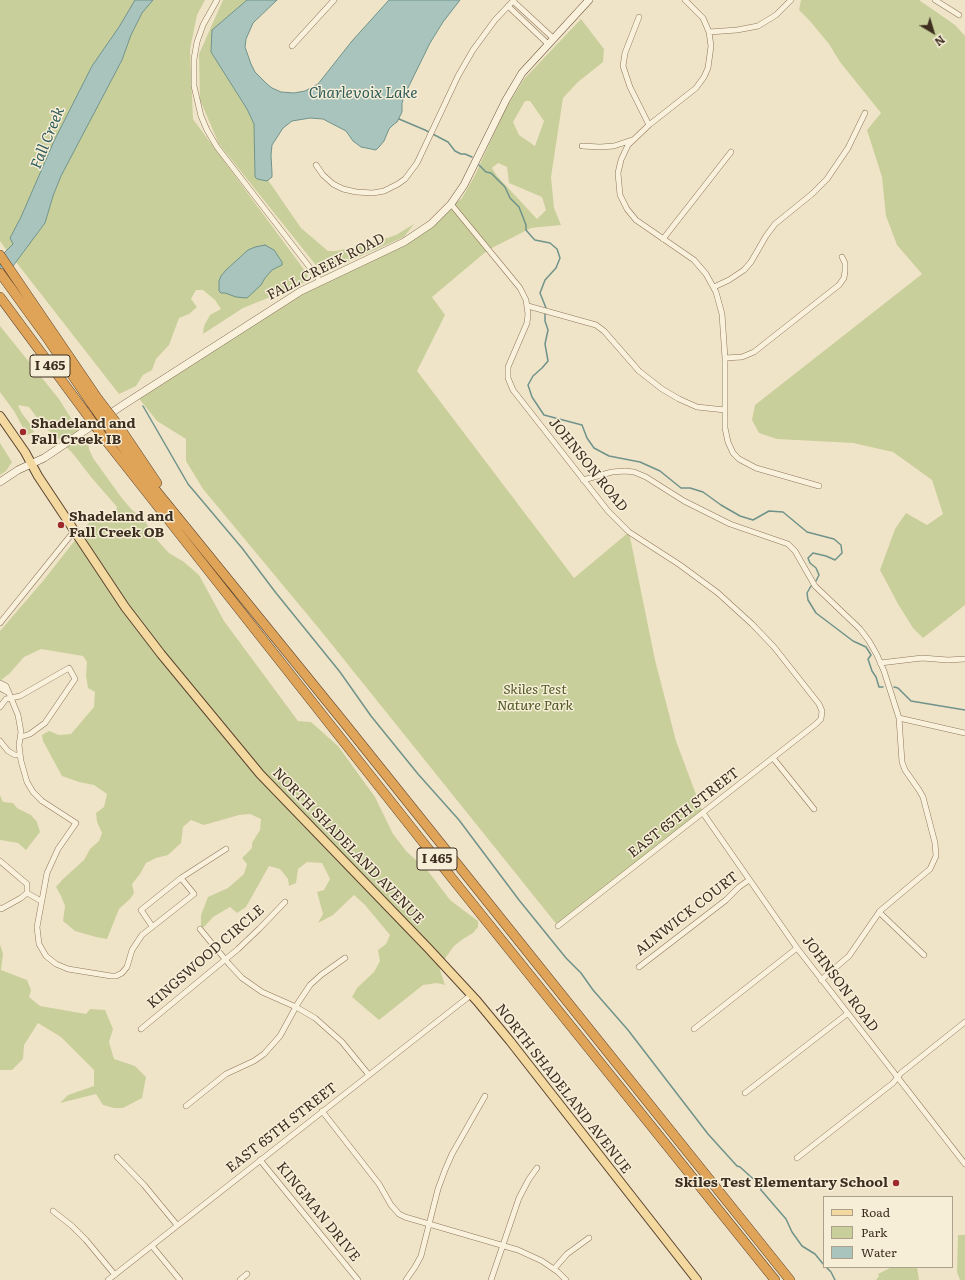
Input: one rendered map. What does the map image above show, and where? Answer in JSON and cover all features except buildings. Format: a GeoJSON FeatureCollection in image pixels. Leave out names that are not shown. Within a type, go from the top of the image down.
{"type":"FeatureCollection","features":[{"type":"Feature","properties":{"kind":"highway"},"geometry":{"type":"LineString","coordinates":[[0,255],[27,301]]}},
{"type":"Feature","properties":{"kind":"highway"},"geometry":{"type":"LineString","coordinates":[[0,265],[27,301],[47,324],[95,401],[118,425],[180,518]]}},
{"type":"Feature","properties":{"kind":"highway","name":"I 465"},"geometry":{"type":"LineString","coordinates":[[0,273],[27,301],[95,401],[106,433],[422,841],[775,1280]]}},
{"type":"Feature","properties":{"kind":"highway","name":"I 465"},"geometry":{"type":"LineString","coordinates":[[0,297],[88,416],[106,433],[180,518],[790,1280]]}},
{"type":"Feature","properties":{"kind":"main road","name":"FALL CREEK ROAD"},"geometry":{"type":"LineString","coordinates":[[0,482],[18,470],[44,458],[123,405],[301,291],[414,236],[435,220],[451,204],[470,174],[515,83],[550,41],[589,0]]}},
{"type":"Feature","properties":{"kind":"main road","name":"NORTH SHADELAND AVENUE"},"geometry":{"type":"LineString","coordinates":[[0,416],[32,464],[38,476],[146,636],[250,762],[471,995],[510,1041],[697,1280]]}},
{"type":"Feature","properties":{"kind":"street"},"geometry":{"type":"LineString","coordinates":[[218,0],[203,25],[197,42],[194,59],[194,86],[201,116],[207,130],[220,150],[321,282]]}},
{"type":"Feature","properties":{"kind":"street"},"geometry":{"type":"LineString","coordinates":[[292,46],[334,0]]}},
{"type":"Feature","properties":{"kind":"street"},"geometry":{"type":"LineString","coordinates":[[686,0],[702,18],[709,32],[711,56],[707,72],[702,81],[692,91],[649,125],[633,140],[624,152],[619,167],[618,178],[620,195],[625,207],[633,217],[694,260],[706,274],[714,287],[722,314],[725,358],[724,422],[726,437],[731,451],[739,459],[760,470],[819,486]]}},
{"type":"Feature","properties":{"kind":"street"},"geometry":{"type":"LineString","coordinates":[[709,32],[744,30],[758,26],[776,15],[791,0]]}},
{"type":"Feature","properties":{"kind":"street"},"geometry":{"type":"LineString","coordinates":[[935,0],[959,15]]}},
{"type":"Feature","properties":{"kind":"street"},"geometry":{"type":"LineString","coordinates":[[316,165],[326,178],[343,189],[360,193],[375,193],[390,188],[405,179],[417,163],[458,76],[473,50],[495,20],[511,2],[550,41]]}},
{"type":"Feature","properties":{"kind":"street"},"geometry":{"type":"LineString","coordinates":[[639,17],[625,53],[623,66],[629,83],[649,125]]}},
{"type":"Feature","properties":{"kind":"street"},"geometry":{"type":"LineString","coordinates":[[714,287],[729,280],[744,270],[751,262],[766,236],[775,224],[812,194],[827,179],[846,153],[865,113]]}},
{"type":"Feature","properties":{"kind":"street"},"geometry":{"type":"LineString","coordinates":[[582,146],[614,146],[633,140]]}},
{"type":"Feature","properties":{"kind":"street"},"geometry":{"type":"LineString","coordinates":[[663,239],[731,152]]}},
{"type":"Feature","properties":{"kind":"street"},"geometry":{"type":"LineString","coordinates":[[451,204],[521,290],[528,306],[596,325],[604,331],[639,371],[668,392],[686,403],[697,407],[704,409],[725,410]]}},
{"type":"Feature","properties":{"kind":"street"},"geometry":{"type":"LineString","coordinates":[[725,358],[742,357],[754,352],[840,285],[844,278],[845,271],[842,257]]}},
{"type":"Feature","properties":{"kind":"street","name":"JOHNSON ROAD"},"geometry":{"type":"LineString","coordinates":[[528,306],[527,323],[509,365],[509,383],[513,390],[583,480],[621,525],[712,588],[759,630],[819,704],[822,716]]}},
{"type":"Feature","properties":{"kind":"street"},"geometry":{"type":"LineString","coordinates":[[583,480],[616,471],[634,472],[646,477],[684,501],[730,524],[788,544],[795,551],[815,586],[863,633],[873,647],[899,718],[902,762],[905,770],[923,798],[936,845],[936,856],[930,869],[879,912],[849,956],[821,980]]}},
{"type":"Feature","properties":{"kind":"street"},"geometry":{"type":"LineString","coordinates":[[0,622],[75,530]]}},
{"type":"Feature","properties":{"kind":"street"},"geometry":{"type":"LineString","coordinates":[[880,663],[922,658],[948,660],[965,659]]}},
{"type":"Feature","properties":{"kind":"street"},"geometry":{"type":"LineString","coordinates":[[0,707],[6,699],[11,696],[20,696],[69,668],[75,679],[45,723],[30,734],[21,737]]}},
{"type":"Feature","properties":{"kind":"street"},"geometry":{"type":"LineString","coordinates":[[0,683],[6,686],[18,715],[21,737],[19,745],[20,755],[24,774],[33,792],[45,804],[76,823],[58,849],[46,873],[37,934],[39,944],[46,956],[54,963],[66,968],[116,976],[124,972],[134,946],[142,936],[152,926],[194,894],[181,878]]}},
{"type":"Feature","properties":{"kind":"street"},"geometry":{"type":"LineString","coordinates":[[0,688],[11,696]]}},
{"type":"Feature","properties":{"kind":"street","name":"EAST 65TH STREET"},"geometry":{"type":"LineString","coordinates":[[558,926],[816,724],[822,716]]}},
{"type":"Feature","properties":{"kind":"street"},"geometry":{"type":"LineString","coordinates":[[899,718],[965,733]]}},
{"type":"Feature","properties":{"kind":"street"},"geometry":{"type":"LineString","coordinates":[[0,741],[8,751],[15,755],[20,755]]}},
{"type":"Feature","properties":{"kind":"street"},"geometry":{"type":"LineString","coordinates":[[773,758],[814,809]]}},
{"type":"Feature","properties":{"kind":"street","name":"JOHNSON ROAD"},"geometry":{"type":"LineString","coordinates":[[703,813],[797,948],[965,1164]]}},
{"type":"Feature","properties":{"kind":"street"},"geometry":{"type":"LineString","coordinates":[[152,926],[141,910],[181,878],[226,849]]}},
{"type":"Feature","properties":{"kind":"street"},"geometry":{"type":"LineString","coordinates":[[0,861],[28,884],[27,893],[22,898],[1,909],[0,908]]}},
{"type":"Feature","properties":{"kind":"street","name":"ALNWICK COURT"},"geometry":{"type":"LineString","coordinates":[[639,967],[726,900],[739,887],[749,880]]}},
{"type":"Feature","properties":{"kind":"street"},"geometry":{"type":"LineString","coordinates":[[27,893],[41,901]]}},
{"type":"Feature","properties":{"kind":"street","name":"KINGSWOOD CIRCLE"},"geometry":{"type":"LineString","coordinates":[[141,1029],[225,960],[251,937],[285,902]]}},
{"type":"Feature","properties":{"kind":"street"},"geometry":{"type":"LineString","coordinates":[[879,912],[924,954]]}},
{"type":"Feature","properties":{"kind":"street"},"geometry":{"type":"LineString","coordinates":[[200,929],[239,975],[254,987],[315,1018],[336,1036],[369,1075]]}},
{"type":"Feature","properties":{"kind":"street"},"geometry":{"type":"LineString","coordinates":[[694,1029],[797,948]]}},
{"type":"Feature","properties":{"kind":"street"},"geometry":{"type":"LineString","coordinates":[[186,1106],[226,1074],[264,1054],[280,1036],[305,992],[315,980],[345,958]]}},
{"type":"Feature","properties":{"kind":"street","name":"EAST 65TH STREET"},"geometry":{"type":"LineString","coordinates":[[108,1280],[471,995]]}},
{"type":"Feature","properties":{"kind":"street"},"geometry":{"type":"LineString","coordinates":[[745,1093],[847,1014]]}},
{"type":"Feature","properties":{"kind":"street"},"geometry":{"type":"LineString","coordinates":[[797,1158],[893,1084],[897,1078],[965,1022]]}},
{"type":"Feature","properties":{"kind":"street"},"geometry":{"type":"LineString","coordinates":[[406,1280],[421,1256],[438,1189],[446,1166],[485,1096]]}},
{"type":"Feature","properties":{"kind":"street"},"geometry":{"type":"LineString","coordinates":[[322,1111],[382,1187],[395,1211],[405,1217],[503,1245],[537,1258],[554,1269],[566,1280]]}},
{"type":"Feature","properties":{"kind":"street"},"geometry":{"type":"LineString","coordinates":[[117,1157],[144,1185],[177,1225]]}},
{"type":"Feature","properties":{"kind":"street","name":"KINGMAN DRIVE"},"geometry":{"type":"LineString","coordinates":[[260,1160],[358,1280]]}},
{"type":"Feature","properties":{"kind":"street"},"geometry":{"type":"LineString","coordinates":[[491,1280],[519,1198],[529,1179],[537,1168]]}},
{"type":"Feature","properties":{"kind":"street"},"geometry":{"type":"LineString","coordinates":[[53,1211],[72,1226],[86,1240],[115,1275]]}},
{"type":"Feature","properties":{"kind":"street"},"geometry":{"type":"LineString","coordinates":[[554,1269],[567,1254],[589,1238]]}},
{"type":"Feature","properties":{"kind":"street"},"geometry":{"type":"LineString","coordinates":[[152,1246],[180,1280]]}},
{"type":"Feature","properties":{"kind":"street"},"geometry":{"type":"LineString","coordinates":[[240,1280],[247,1274]]}},
{"type":"Feature","properties":{"kind":"green space"},"geometry":{"type":"Polygon","coordinates":[[[0,0],[135,0],[119,27],[92,66],[54,141],[21,217],[10,238],[13,244],[7,251],[0,241],[0,0]]]}},
{"type":"Feature","properties":{"kind":"green space"},"geometry":{"type":"Polygon","coordinates":[[[153,0],[205,0],[197,15],[190,49],[193,119],[308,275],[305,282],[243,308],[203,334],[204,326],[210,315],[221,309],[215,300],[203,290],[196,290],[191,299],[197,307],[189,314],[179,318],[169,345],[156,359],[152,370],[143,375],[136,386],[119,394],[16,262],[45,223],[61,176],[122,60],[131,35],[142,13],[153,0]]]}},
{"type":"Feature","properties":{"kind":"green space"},"geometry":{"type":"Polygon","coordinates":[[[223,0],[247,0],[213,30],[211,52],[247,109],[254,124],[255,177],[257,179],[268,180],[301,228],[328,251],[336,251],[375,242],[396,235],[414,224],[404,237],[327,271],[319,269],[219,144],[200,100],[199,54],[223,0]]]}},
{"type":"Feature","properties":{"kind":"green space"},"geometry":{"type":"Polygon","coordinates":[[[801,0],[919,0],[955,25],[965,36],[965,605],[923,638],[913,628],[880,570],[895,529],[906,513],[927,525],[943,514],[932,480],[893,452],[853,443],[777,439],[759,433],[752,420],[755,405],[922,274],[897,245],[886,216],[882,177],[867,130],[881,113],[840,62],[829,44],[799,10],[801,0]]]}},
{"type":"Feature","properties":{"kind":"green space","name":"Skiles Test Nature Park"},"geometry":{"type":"Polygon","coordinates":[[[581,19],[604,49],[603,62],[578,82],[563,98],[551,177],[554,208],[561,225],[531,228],[488,250],[432,297],[445,315],[417,371],[574,578],[629,532],[655,660],[676,741],[703,813],[558,926],[321,631],[203,489],[186,461],[186,439],[157,421],[137,396],[321,282],[425,228],[454,200],[456,203],[462,198],[474,177],[506,108],[524,79],[581,19]],[[525,101],[513,122],[519,135],[535,146],[544,121],[530,101],[525,101]],[[498,163],[492,168],[497,176],[537,219],[546,210],[542,197],[509,183],[507,167],[498,163]]]}},
{"type":"Feature","properties":{"kind":"green space"},"geometry":{"type":"Polygon","coordinates":[[[0,326],[59,399],[84,439],[88,441],[89,449],[93,458],[121,497],[132,510],[144,520],[158,541],[169,553],[184,562],[199,575],[224,621],[298,721],[311,722],[338,746],[375,797],[393,834],[407,852],[428,871],[450,900],[478,921],[478,927],[473,933],[454,946],[439,967],[445,985],[437,983],[423,985],[379,1020],[352,997],[357,988],[374,972],[380,961],[378,950],[386,944],[390,935],[365,905],[354,895],[333,915],[318,923],[323,914],[317,892],[324,890],[330,879],[322,863],[307,862],[298,869],[296,883],[289,886],[288,879],[280,869],[269,866],[246,907],[237,913],[230,907],[213,917],[204,927],[201,927],[201,915],[208,897],[228,888],[244,874],[247,864],[242,858],[252,848],[252,843],[260,830],[261,819],[250,814],[239,815],[204,825],[191,820],[183,827],[181,843],[168,855],[156,858],[146,863],[132,884],[134,893],[119,909],[107,939],[75,931],[63,921],[65,906],[56,887],[84,860],[90,849],[99,841],[102,833],[97,822],[96,813],[104,807],[107,794],[94,785],[62,776],[43,741],[42,735],[49,731],[59,735],[71,734],[94,707],[95,692],[88,688],[86,676],[87,662],[83,656],[41,649],[24,657],[10,673],[0,681],[0,631],[43,581],[87,525],[96,516],[115,512],[117,507],[74,455],[55,435],[45,428],[29,407],[18,405],[34,432],[27,435],[14,411],[0,392],[0,326]]]}},
{"type":"Feature","properties":{"kind":"green space"},"geometry":{"type":"Polygon","coordinates":[[[0,443],[12,462],[6,471],[0,475],[0,443]]]}},
{"type":"Feature","properties":{"kind":"green space"},"geometry":{"type":"Polygon","coordinates":[[[0,795],[3,802],[13,803],[17,808],[31,815],[37,822],[40,832],[26,850],[18,843],[0,840],[0,795]]]}},
{"type":"Feature","properties":{"kind":"green space"},"geometry":{"type":"Polygon","coordinates":[[[0,944],[3,954],[1,970],[27,980],[31,990],[29,997],[40,1006],[86,1014],[90,1009],[105,1010],[113,1029],[109,1042],[114,1059],[135,1066],[146,1077],[142,1098],[123,1108],[114,1108],[103,1105],[96,1094],[60,1103],[68,1095],[94,1086],[94,1070],[61,1037],[38,1023],[24,1045],[23,1059],[12,1070],[0,1070],[0,944]]]}},
{"type":"Feature","properties":{"kind":"green space"},"geometry":{"type":"Polygon","coordinates":[[[958,1235],[965,1235],[965,1280],[960,1280],[957,1272],[958,1235]]]}},
{"type":"Feature","properties":{"kind":"green space"},"geometry":{"type":"Polygon","coordinates":[[[890,1268],[917,1268],[919,1280],[876,1280],[879,1276],[878,1274],[890,1268]]]}},
{"type":"Feature","properties":{"kind":"water","name":"Fall Creek"},"geometry":{"type":"Polygon","coordinates":[[[135,0],[153,0],[142,13],[131,35],[122,60],[61,176],[45,223],[13,266],[0,279],[0,257],[13,244],[10,238],[21,217],[54,141],[92,66],[119,27],[135,0]]]}},
{"type":"Feature","properties":{"kind":"water","name":"Charlevoix Lake"},"geometry":{"type":"Polygon","coordinates":[[[247,0],[277,0],[253,23],[246,39],[245,47],[255,72],[267,84],[281,92],[294,93],[305,91],[318,84],[352,41],[389,0],[460,0],[443,22],[430,43],[405,94],[402,103],[402,112],[397,122],[389,129],[384,141],[376,150],[361,147],[353,141],[346,131],[323,119],[310,118],[292,121],[283,128],[272,145],[272,177],[267,181],[257,179],[255,177],[254,124],[247,109],[211,52],[212,30],[247,0]]]}},
{"type":"Feature","properties":{"kind":"water"},"geometry":{"type":"Polygon","coordinates":[[[265,245],[274,250],[282,262],[282,265],[272,270],[261,285],[247,298],[221,293],[219,291],[219,281],[226,270],[248,250],[265,245]]]}},
{"type":"Feature","properties":{"kind":"waterway"},"geometry":{"type":"LineString","coordinates":[[399,119],[448,142],[455,151],[472,157]]}},
{"type":"Feature","properties":{"kind":"waterway"},"geometry":{"type":"LineString","coordinates":[[479,165],[486,172],[491,173],[505,187],[510,198],[519,207],[526,225],[526,230],[532,237],[535,240],[550,243],[557,249],[560,258],[556,268],[545,280],[540,293],[546,308]]}},
{"type":"Feature","properties":{"kind":"waterway"},"geometry":{"type":"LineString","coordinates":[[545,314],[545,321],[548,330],[545,344],[548,361],[533,376],[528,385],[532,397],[544,415],[582,425],[587,438],[594,448],[609,456],[640,462],[660,471],[681,488],[690,488],[703,492],[740,516],[753,520],[769,511],[783,512],[807,532],[834,539],[841,545],[842,553],[835,560],[813,553],[808,558],[810,563],[816,568],[819,575],[816,581]]}},
{"type":"Feature","properties":{"kind":"waterway"},"geometry":{"type":"LineString","coordinates":[[143,406],[188,484],[242,548],[276,593],[340,672],[371,716],[418,774],[459,820],[519,900],[566,958],[581,973],[593,990],[628,1030],[708,1134],[737,1166],[760,1185],[761,1190],[786,1219],[792,1232],[802,1246],[815,1254],[823,1264]]}},
{"type":"Feature","properties":{"kind":"waterway"},"geometry":{"type":"LineString","coordinates":[[811,586],[807,593],[808,600],[816,613],[853,641],[866,647],[871,655],[868,659],[872,671],[876,677],[879,687],[883,687]]}},
{"type":"Feature","properties":{"kind":"waterway"},"geometry":{"type":"LineString","coordinates":[[894,687],[898,688],[911,701],[965,710]]}},
{"type":"Feature","properties":{"kind":"waterway"},"geometry":{"type":"LineString","coordinates":[[827,1268],[835,1280]]}},
{"type":"Feature","properties":{"kind":"place","name":"Shadeland and Fall Creek IB"},"geometry":{"type":"Point","coordinates":[23,432]}},
{"type":"Feature","properties":{"kind":"place","name":"Shadeland and Fall Creek OB"},"geometry":{"type":"Point","coordinates":[61,525]}},
{"type":"Feature","properties":{"kind":"place","name":"Skiles Test Elementary School"},"geometry":{"type":"Point","coordinates":[896,1183]}}]}
